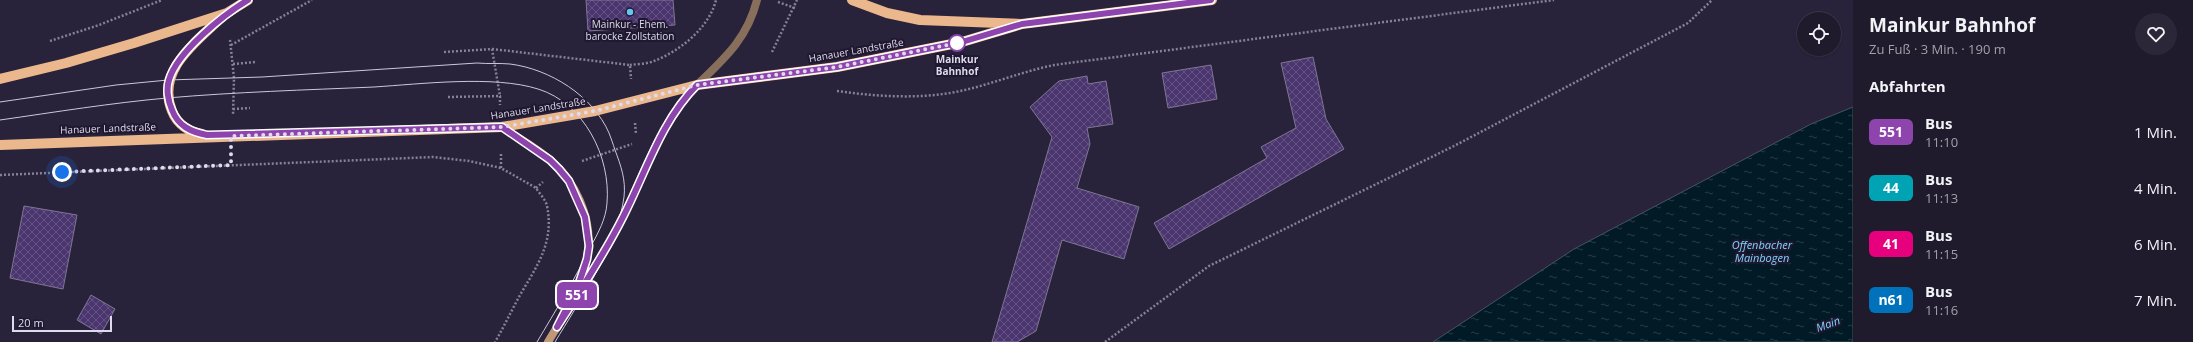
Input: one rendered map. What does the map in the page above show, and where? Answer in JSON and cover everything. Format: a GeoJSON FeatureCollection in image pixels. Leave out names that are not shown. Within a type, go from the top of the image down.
{"type":"FeatureCollection","features":[{"type":"Feature","properties":{"kind":"main road"},"geometry":{"type":"LineString","coordinates":[[231,136],[201,134],[185,128],[175,117],[168,98],[168,88],[174,67],[183,56],[227,13],[248,0]]}},
{"type":"Feature","properties":{"kind":"main road","name":"Hanauer Landstraße"},"geometry":{"type":"LineString","coordinates":[[852,0],[887,13],[920,20],[1022,24],[1212,0]]}},
{"type":"Feature","properties":{"kind":"main road"},"geometry":{"type":"LineString","coordinates":[[0,79],[66,63],[227,13]]}},
{"type":"Feature","properties":{"kind":"main road","name":"Hanauer Landstraße"},"geometry":{"type":"LineString","coordinates":[[0,145],[502,127],[595,111],[697,85],[837,67],[962,42],[1022,24]]}},
{"type":"Feature","properties":{"kind":"street"},"geometry":{"type":"LineString","coordinates":[[548,342],[609,245],[661,136],[687,95],[739,41],[749,26],[757,0]]}},
{"type":"Feature","properties":{"kind":"street"},"geometry":{"type":"LineString","coordinates":[[502,127],[550,160],[559,169],[569,181],[578,197],[585,217],[589,246],[582,275],[557,327]]}},
{"type":"Feature","properties":{"kind":"path"},"geometry":{"type":"LineString","coordinates":[[46,43],[99,25],[162,0]]}},
{"type":"Feature","properties":{"kind":"path"},"geometry":{"type":"LineString","coordinates":[[231,45],[312,0]]}},
{"type":"Feature","properties":{"kind":"path"},"geometry":{"type":"LineString","coordinates":[[444,52],[492,49],[630,65],[653,61],[678,48],[694,36],[708,17],[716,0]]}},
{"type":"Feature","properties":{"kind":"path"},"geometry":{"type":"LineString","coordinates":[[771,0],[795,8]]}},
{"type":"Feature","properties":{"kind":"path"},"geometry":{"type":"LineString","coordinates":[[772,75],[771,54],[795,8],[797,0]]}},
{"type":"Feature","properties":{"kind":"path"},"geometry":{"type":"LineString","coordinates":[[832,91],[890,97],[947,93],[968,89],[1030,70],[1054,65],[1554,0]]}},
{"type":"Feature","properties":{"kind":"path"},"geometry":{"type":"LineString","coordinates":[[1105,342],[1209,266],[1454,146],[1688,23],[1712,0]]}},
{"type":"Feature","properties":{"kind":"path"},"geometry":{"type":"LineString","coordinates":[[227,13],[233,64],[231,165]]}},
{"type":"Feature","properties":{"kind":"path"},"geometry":{"type":"LineString","coordinates":[[492,49],[500,96]]}},
{"type":"Feature","properties":{"kind":"path"},"geometry":{"type":"LineString","coordinates":[[233,64],[256,62]]}},
{"type":"Feature","properties":{"kind":"path"},"geometry":{"type":"LineString","coordinates":[[630,65],[637,143]]}},
{"type":"Feature","properties":{"kind":"path"},"geometry":{"type":"LineString","coordinates":[[233,109],[250,108]]}},
{"type":"Feature","properties":{"kind":"path"},"geometry":{"type":"LineString","coordinates":[[536,188],[559,169],[661,136]]}},
{"type":"Feature","properties":{"kind":"path"},"geometry":{"type":"LineString","coordinates":[[0,175],[433,156],[469,160],[501,168],[536,188],[547,205],[548,235],[546,248],[537,269],[495,342]]}},
{"type":"Feature","properties":{"kind":"water","name":"Offenbacher Mainbogen"},"geometry":{"type":"Polygon","coordinates":[[[1853,107],[1853,342],[1433,342],[1574,249],[1811,124],[1853,107]]]}},
{"type":"Feature","properties":{"kind":"building","name":"Mainkur - Ehem. barocke Zollstation"},"geometry":{"type":"Polygon","coordinates":[[[586,0],[673,0],[675,25],[588,31],[586,0]]]}},
{"type":"Feature","properties":{"kind":"building"},"geometry":{"type":"Polygon","coordinates":[[[1313,57],[1326,119],[1344,149],[1169,249],[1154,223],[1267,158],[1261,147],[1296,128],[1281,63],[1313,57]]]}},
{"type":"Feature","properties":{"kind":"building"},"geometry":{"type":"Polygon","coordinates":[[[1211,65],[1217,99],[1168,108],[1162,73],[1211,65]]]}},
{"type":"Feature","properties":{"kind":"building"},"geometry":{"type":"Polygon","coordinates":[[[1087,76],[1088,84],[1106,81],[1113,124],[1087,128],[1090,144],[1077,188],[1139,207],[1124,259],[1062,240],[1036,331],[1017,342],[992,342],[1052,137],[1030,107],[1059,81],[1087,76]]]}},
{"type":"Feature","properties":{"kind":"building"},"geometry":{"type":"Polygon","coordinates":[[[24,206],[77,215],[63,289],[10,278],[24,206]]]}},
{"type":"Feature","properties":{"kind":"building"},"geometry":{"type":"Polygon","coordinates":[[[91,295],[115,309],[101,334],[77,320],[91,295]]]}},
{"type":"Feature","properties":{"kind":"tram line"},"geometry":{"type":"LineString","coordinates":[[0,102],[116,85],[168,80],[262,77],[477,63],[510,64],[525,67],[555,78],[581,96],[602,120],[609,133],[619,162],[624,185],[624,197],[620,215],[606,253],[586,291],[555,342]]}},
{"type":"Feature","properties":{"kind":"tram line"},"geometry":{"type":"LineString","coordinates":[[0,120],[146,100],[245,93],[479,81],[500,82],[538,89],[554,96],[569,106],[581,119],[591,134],[599,150],[604,168],[607,185],[607,203],[601,226],[585,258],[537,342]]}},
{"type":"Feature","properties":{"kind":"bus line","name":"551"},"geometry":{"type":"LineString","coordinates":[[248,0],[227,13],[183,56],[174,67],[168,80],[168,98],[170,107],[175,117],[185,128],[196,133],[207,135],[231,136],[502,127],[550,160],[559,169],[569,181],[578,197],[585,217],[589,246],[587,259],[578,286],[557,327],[609,245],[661,136],[677,109],[687,95],[697,85],[837,67],[962,42],[990,35],[1022,24],[1211,0]]}},
{"type":"Feature","properties":{"kind":"place","name":"Mainkur - Ehem. barocke Zollstation"},"geometry":{"type":"Point","coordinates":[630,12]}},
{"type":"Feature","properties":{"kind":"place","name":"Mainkur Bahnhof"},"geometry":{"type":"Point","coordinates":[957,43]}},
{"type":"Feature","properties":{"kind":"route"},"geometry":{"type":"LineString","coordinates":[[62,172],[231,165],[231,136],[502,127],[595,111],[697,85],[837,67],[962,42],[957,43]]}},
{"type":"Feature","properties":{"kind":"water label","name":"Main"},"geometry":{"type":"Point","coordinates":[1828,324]}}]}
